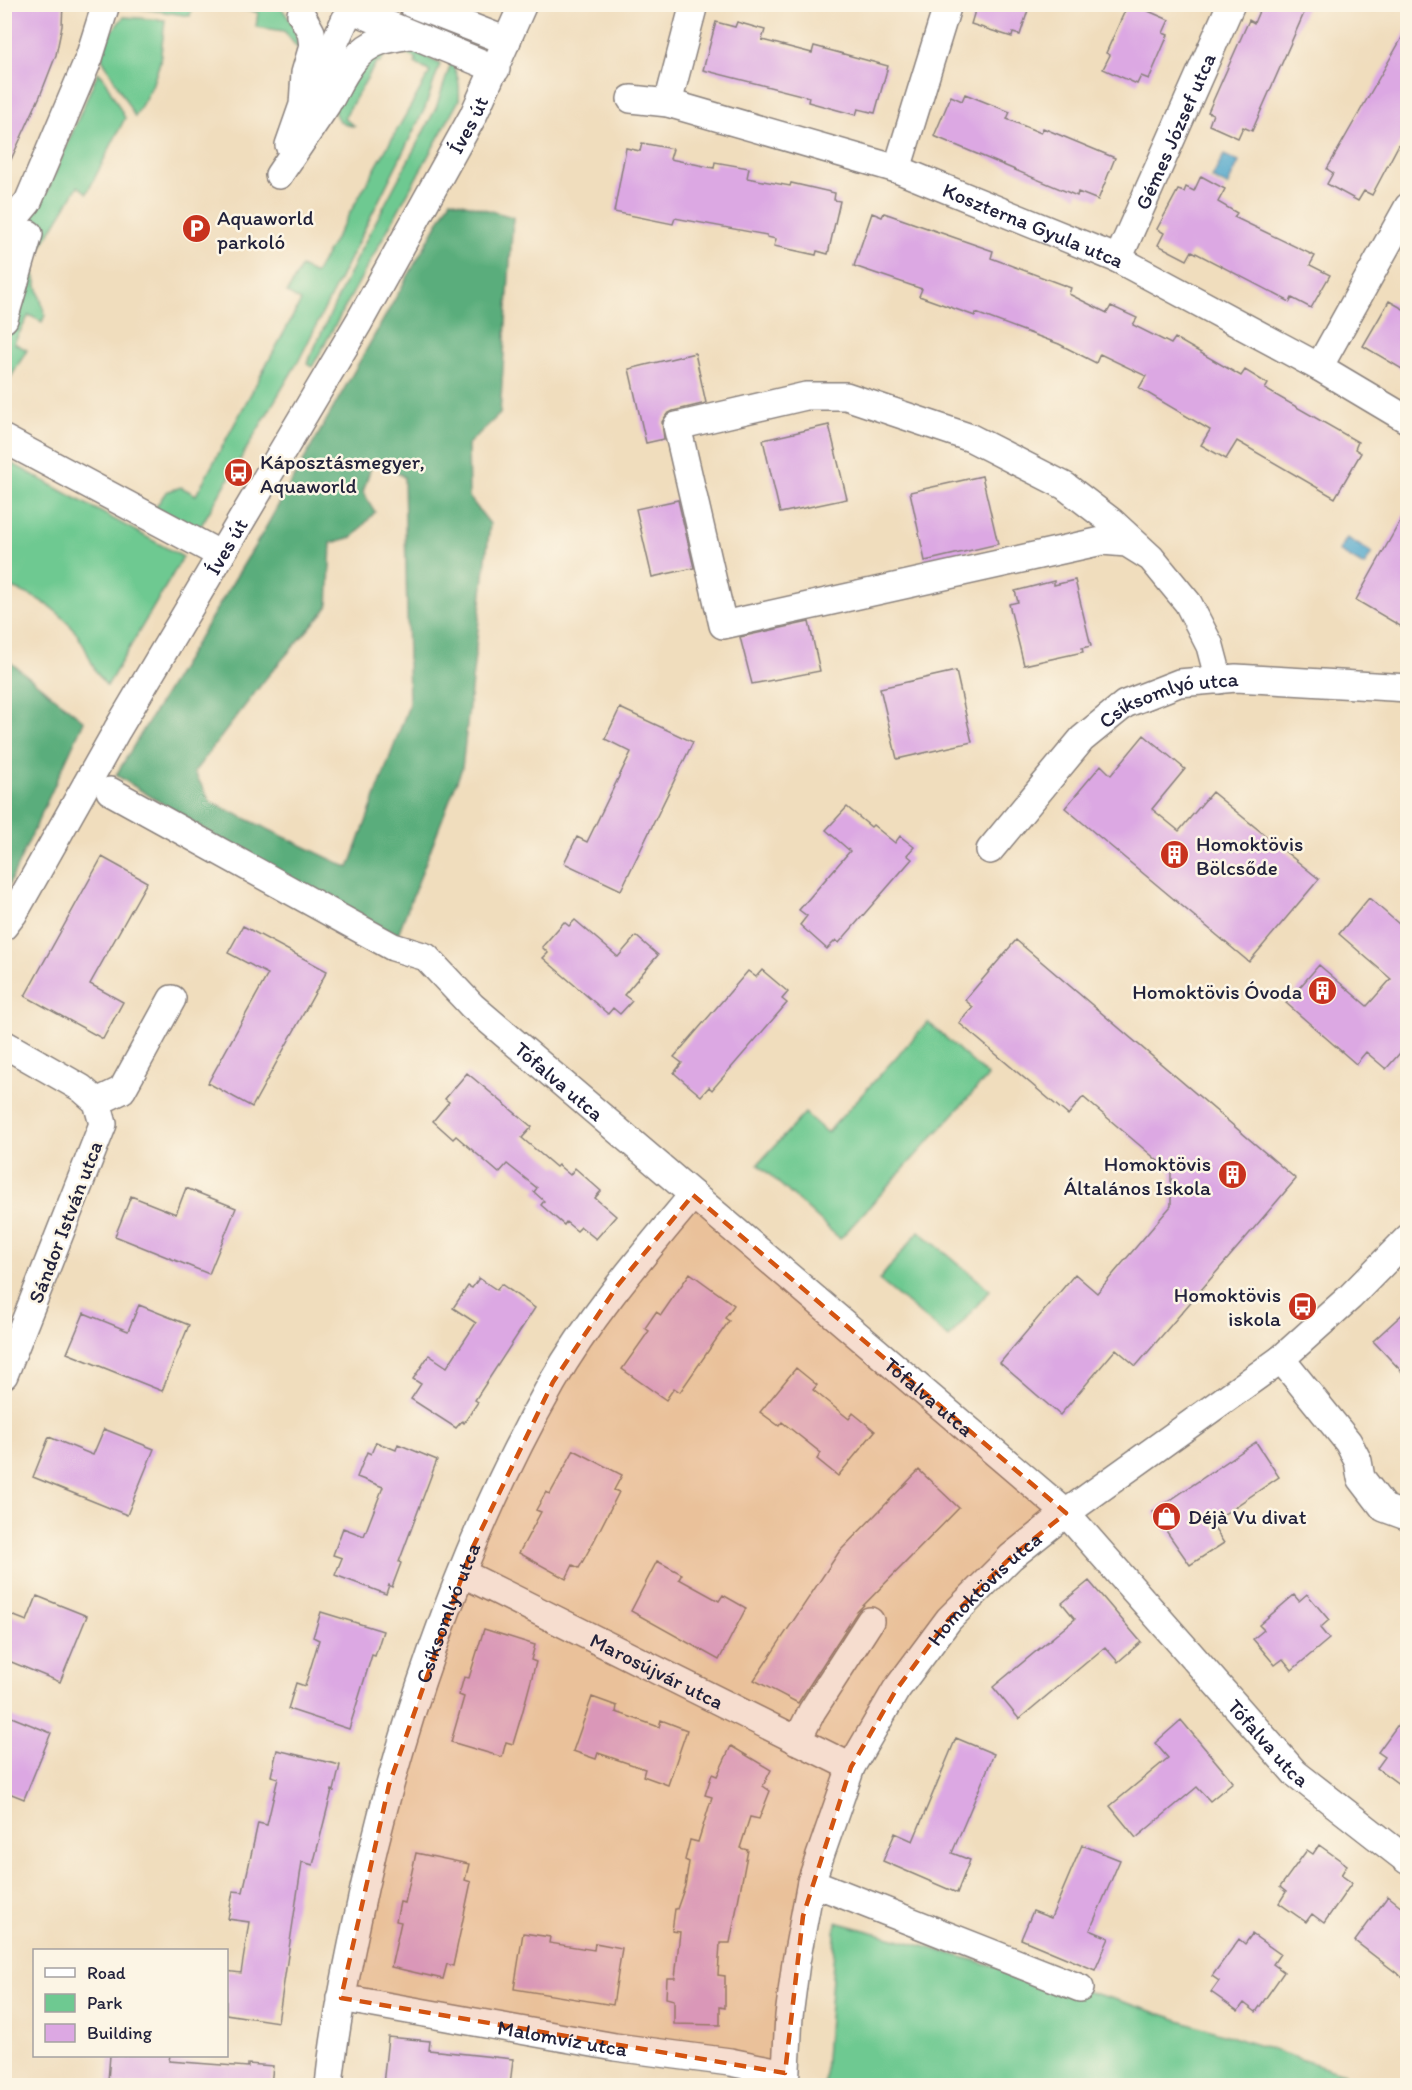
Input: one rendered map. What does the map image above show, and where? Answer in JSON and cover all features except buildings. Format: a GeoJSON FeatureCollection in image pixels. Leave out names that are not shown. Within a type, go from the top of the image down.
{"type":"FeatureCollection","features":[{"type":"Feature","properties":{"kind":"street"},"geometry":{"type":"LineString","coordinates":[[4,319],[17,234],[7,227],[28,202],[89,58],[106,4]]}},
{"type":"Feature","properties":{"kind":"street"},"geometry":{"type":"LineString","coordinates":[[412,4],[507,41]]}},
{"type":"Feature","properties":{"kind":"street","name":"Íves út"},"geometry":{"type":"LineString","coordinates":[[4,926],[14,913],[111,740],[359,322],[473,116],[496,69],[523,4]]}},
{"type":"Feature","properties":{"kind":"street"},"geometry":{"type":"LineString","coordinates":[[668,103],[694,4]]}},
{"type":"Feature","properties":{"kind":"street"},"geometry":{"type":"LineString","coordinates":[[897,169],[948,4]]}},
{"type":"Feature","properties":{"kind":"street","name":"Gémes József utca"},"geometry":{"type":"LineString","coordinates":[[1118,259],[1231,4]]}},
{"type":"Feature","properties":{"kind":"street"},"geometry":{"type":"LineString","coordinates":[[298,9],[311,21],[322,24],[334,24],[352,12]]}},
{"type":"Feature","properties":{"kind":"street"},"geometry":{"type":"LineString","coordinates":[[298,9],[310,32],[313,46],[305,73],[303,105],[279,175],[356,58],[367,47],[379,41],[409,35]]}},
{"type":"Feature","properties":{"kind":"street"},"geometry":{"type":"LineString","coordinates":[[352,12],[496,69]]}},
{"type":"Feature","properties":{"kind":"street"},"geometry":{"type":"LineString","coordinates":[[327,104],[334,44],[352,12]]}},
{"type":"Feature","properties":{"kind":"street","name":"Koszterna Gyula utca"},"geometry":{"type":"LineString","coordinates":[[631,99],[668,103],[897,169],[1118,259],[1319,367],[1407,420]]}},
{"type":"Feature","properties":{"kind":"street"},"geometry":{"type":"LineString","coordinates":[[1319,367],[1407,207]]}},
{"type":"Feature","properties":{"kind":"street"},"geometry":{"type":"LineString","coordinates":[[1150,558],[1127,543],[1102,541],[723,625],[676,426],[806,396],[846,396],[971,438],[1065,486],[1112,522],[1150,558],[1188,603],[1210,646],[1219,680]]}},
{"type":"Feature","properties":{"kind":"street"},"geometry":{"type":"LineString","coordinates":[[4,439],[221,555]]}},
{"type":"Feature","properties":{"kind":"street","name":"Csíksomlyó utca"},"geometry":{"type":"LineString","coordinates":[[990,850],[1082,739],[1125,704],[1179,683],[1236,678],[1407,688]]}},
{"type":"Feature","properties":{"kind":"street","name":"Tófalva utca"},"geometry":{"type":"LineString","coordinates":[[110,791],[393,946],[426,957],[472,1006],[1066,1513],[1295,1773],[1407,1861]]}},
{"type":"Feature","properties":{"kind":"street"},"geometry":{"type":"LineString","coordinates":[[4,1044],[81,1088],[97,1102],[122,1090],[172,999]]}},
{"type":"Feature","properties":{"kind":"street","name":"Sándor István utca"},"geometry":{"type":"LineString","coordinates":[[4,1375],[104,1124],[97,1102]]}},
{"type":"Feature","properties":{"kind":"street","name":"Csíksomlyó utca"},"geometry":{"type":"LineString","coordinates":[[329,2085],[341,1998],[364,1885],[389,1785],[418,1694],[462,1573],[508,1466],[553,1382],[618,1285],[693,1195]]}},
{"type":"Feature","properties":{"kind":"street","name":"Homoktövis utca"},"geometry":{"type":"LineString","coordinates":[[785,2079],[796,1962],[803,1916],[812,1882],[851,1767],[896,1690],[949,1619],[1011,1557],[1066,1513],[1281,1359],[1350,1297],[1407,1238]]}},
{"type":"Feature","properties":{"kind":"street"},"geometry":{"type":"LineString","coordinates":[[1281,1359],[1348,1442],[1358,1461],[1361,1478],[1384,1508],[1406,1516]]}},
{"type":"Feature","properties":{"kind":"street","name":"Marosújvár utca"},"geometry":{"type":"LineString","coordinates":[[462,1573],[851,1767]]}},
{"type":"Feature","properties":{"kind":"street"},"geometry":{"type":"LineString","coordinates":[[797,1742],[812,1711],[870,1620]]}},
{"type":"Feature","properties":{"kind":"street"},"geometry":{"type":"LineString","coordinates":[[812,1882],[1080,1988]]}},
{"type":"Feature","properties":{"kind":"street","name":"Malomvíz utca"},"geometry":{"type":"LineString","coordinates":[[341,1998],[615,2047],[730,2062],[785,2079]]}},
{"type":"Feature","properties":{"kind":"highlighted area"},"geometry":{"type":"Polygon","coordinates":[[[693,1195],[1066,1513],[1011,1557],[949,1619],[896,1690],[851,1767],[803,1916],[785,2073],[341,1998],[389,1785],[471,1551],[553,1382],[618,1285],[693,1195]]]}},
{"type":"Feature","properties":{"kind":"green space"},"geometry":{"type":"Polygon","coordinates":[[[144,5],[192,5],[190,16],[139,8],[144,5]]]}},
{"type":"Feature","properties":{"kind":"green space"},"geometry":{"type":"Polygon","coordinates":[[[210,5],[279,5],[293,25],[299,50],[284,31],[256,27],[258,12],[210,5]]]}},
{"type":"Feature","properties":{"kind":"green space"},"geometry":{"type":"Polygon","coordinates":[[[124,17],[165,20],[160,62],[152,86],[135,117],[102,58],[110,36],[124,17]]]}},
{"type":"Feature","properties":{"kind":"green space"},"geometry":{"type":"Polygon","coordinates":[[[406,47],[440,64],[425,108],[299,360],[199,529],[155,508],[166,492],[181,487],[196,495],[301,301],[287,293],[301,267],[315,274],[430,72],[415,63],[417,59],[400,51],[385,54],[380,63],[377,61],[344,118],[354,126],[339,121],[333,106],[372,55],[406,47]]]}},
{"type":"Feature","properties":{"kind":"green space"},"geometry":{"type":"Polygon","coordinates":[[[451,63],[458,81],[459,100],[312,367],[307,364],[356,259],[436,108],[451,63]]]}},
{"type":"Feature","properties":{"kind":"green space"},"geometry":{"type":"Polygon","coordinates":[[[98,72],[125,118],[87,193],[78,186],[31,264],[5,291],[5,260],[14,229],[47,192],[98,72]]]}},
{"type":"Feature","properties":{"kind":"green space"},"geometry":{"type":"Polygon","coordinates":[[[451,200],[513,217],[500,414],[468,444],[469,497],[490,524],[462,768],[393,947],[116,775],[262,534],[451,200]],[[382,463],[372,464],[363,492],[375,512],[353,537],[331,543],[328,607],[267,677],[194,772],[211,802],[349,868],[409,705],[404,477],[382,463]]]}},
{"type":"Feature","properties":{"kind":"green space"},"geometry":{"type":"Polygon","coordinates":[[[31,264],[45,315],[42,322],[29,315],[14,343],[27,350],[8,382],[10,391],[5,395],[5,346],[10,322],[15,324],[18,320],[31,264]]]}},
{"type":"Feature","properties":{"kind":"green space"},"geometry":{"type":"Polygon","coordinates":[[[4,459],[183,557],[107,686],[70,624],[61,615],[29,595],[5,586],[4,459]]]}},
{"type":"Feature","properties":{"kind":"green space"},"geometry":{"type":"Polygon","coordinates":[[[5,658],[84,721],[5,893],[5,658]]]}},
{"type":"Feature","properties":{"kind":"green space"},"geometry":{"type":"Polygon","coordinates":[[[928,1022],[988,1076],[840,1239],[758,1164],[805,1113],[827,1133],[928,1022]]]}},
{"type":"Feature","properties":{"kind":"green space"},"geometry":{"type":"Polygon","coordinates":[[[919,1231],[990,1290],[949,1338],[879,1280],[919,1231]]]}},
{"type":"Feature","properties":{"kind":"green space"},"geometry":{"type":"Polygon","coordinates":[[[836,1922],[1114,1999],[1344,2073],[1343,2086],[824,2086],[836,1922]]]}},
{"type":"Feature","properties":{"kind":"water"},"geometry":{"type":"Polygon","coordinates":[[[1224,155],[1239,162],[1227,186],[1212,178],[1224,155]]]}},
{"type":"Feature","properties":{"kind":"water"},"geometry":{"type":"Polygon","coordinates":[[[1347,538],[1372,553],[1364,566],[1339,551],[1347,538]]]}},
{"type":"Feature","properties":{"kind":"place","name":"Aquaworld parkoló"},"geometry":{"type":"Point","coordinates":[196,229]}},
{"type":"Feature","properties":{"kind":"place","name":"Káposztásmegyer, Aquaworld"},"geometry":{"type":"Point","coordinates":[239,473]}},
{"type":"Feature","properties":{"kind":"place","name":"Homoktövis Bölcsőde"},"geometry":{"type":"Point","coordinates":[1175,855]}},
{"type":"Feature","properties":{"kind":"place","name":"Homoktövis Óvoda"},"geometry":{"type":"Point","coordinates":[1323,991]}},
{"type":"Feature","properties":{"kind":"place","name":"Homoktövis Általános Iskola"},"geometry":{"type":"Point","coordinates":[1232,1175]}},
{"type":"Feature","properties":{"kind":"place","name":"Homoktövis iskola"},"geometry":{"type":"Point","coordinates":[1302,1306]}},
{"type":"Feature","properties":{"kind":"place","name":"Déjà Vu divat"},"geometry":{"type":"Point","coordinates":[1167,1516]}}]}
